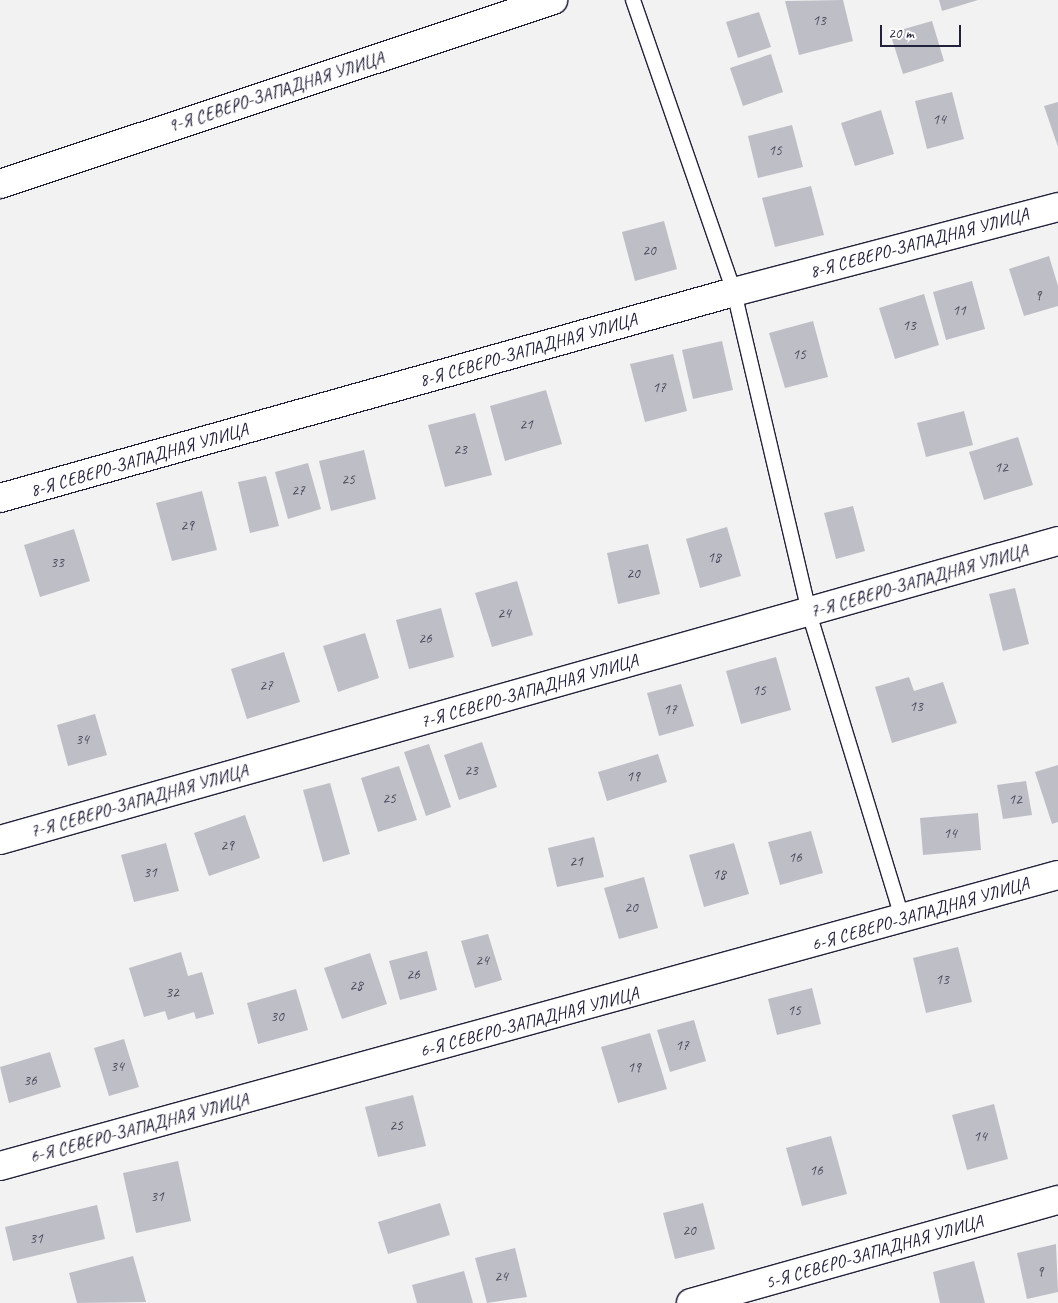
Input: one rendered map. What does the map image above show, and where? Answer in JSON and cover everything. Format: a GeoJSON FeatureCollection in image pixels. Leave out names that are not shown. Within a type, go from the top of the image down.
{"type":"FeatureCollection","features":[{"type":"Feature","properties":{"kind":"street","name":"9-Я СЕВЕРО-ЗАПАДНАЯ УЛИЦА"},"geometry":{"type":"LineString","coordinates":[[0,184],[553,0]]}},
{"type":"Feature","properties":{"kind":"street","name":"8-Я СЕВЕРО-ЗАПАДНАЯ УЛИЦА"},"geometry":{"type":"LineString","coordinates":[[0,498],[734,292],[1058,206]]}},
{"type":"Feature","properties":{"kind":"street","name":"7-Я СЕВЕРО-ЗАПАДНАЯ УЛИЦА"},"geometry":{"type":"LineString","coordinates":[[0,840],[810,613],[1058,541]]}},
{"type":"Feature","properties":{"kind":"street","name":"6-Я СЕВЕРО-ЗАПАДНАЯ УЛИЦА"},"geometry":{"type":"LineString","coordinates":[[0,1166],[903,920],[1058,875]]}},
{"type":"Feature","properties":{"kind":"street","name":"5-Я СЕВЕРО-ЗАПАДНАЯ УЛИЦА"},"geometry":{"type":"LineString","coordinates":[[691,1303],[1058,1200]]}},
{"type":"Feature","properties":{"kind":"lane"},"geometry":{"type":"LineString","coordinates":[[633,0],[734,292],[810,613],[903,920]]}},
{"type":"Feature","properties":{"kind":"building"},"geometry":{"type":"Polygon","coordinates":[[[843,0],[853,41],[799,55],[785,1],[843,0]]]}},
{"type":"Feature","properties":{"kind":"building"},"geometry":{"type":"Polygon","coordinates":[[[939,0],[978,0],[942,11],[939,0]]]}},
{"type":"Feature","properties":{"kind":"building"},"geometry":{"type":"Polygon","coordinates":[[[759,12],[771,47],[738,58],[726,22],[759,12]]]}},
{"type":"Feature","properties":{"kind":"building"},"geometry":{"type":"Polygon","coordinates":[[[932,21],[944,61],[903,74],[890,33],[932,21]]]}},
{"type":"Feature","properties":{"kind":"building"},"geometry":{"type":"Polygon","coordinates":[[[771,54],[783,92],[743,106],[730,68],[771,54]]]}},
{"type":"Feature","properties":{"kind":"building"},"geometry":{"type":"Polygon","coordinates":[[[952,92],[964,139],[927,149],[915,101],[952,92]]]}},
{"type":"Feature","properties":{"kind":"building"},"geometry":{"type":"Polygon","coordinates":[[[1058,102],[1058,147],[1044,106],[1058,102]]]}},
{"type":"Feature","properties":{"kind":"building"},"geometry":{"type":"Polygon","coordinates":[[[881,110],[894,154],[855,166],[841,123],[881,110]]]}},
{"type":"Feature","properties":{"kind":"building"},"geometry":{"type":"Polygon","coordinates":[[[792,125],[803,167],[758,178],[748,136],[792,125]]]}},
{"type":"Feature","properties":{"kind":"building"},"geometry":{"type":"Polygon","coordinates":[[[811,186],[824,235],[775,247],[762,198],[811,186]]]}},
{"type":"Feature","properties":{"kind":"building"},"geometry":{"type":"Polygon","coordinates":[[[664,221],[677,269],[635,281],[622,232],[664,221]]]}},
{"type":"Feature","properties":{"kind":"building"},"geometry":{"type":"Polygon","coordinates":[[[1049,256],[1058,286],[1058,306],[1024,316],[1009,269],[1049,256]]]}},
{"type":"Feature","properties":{"kind":"building"},"geometry":{"type":"Polygon","coordinates":[[[972,281],[985,329],[946,340],[933,292],[972,281]]]}},
{"type":"Feature","properties":{"kind":"building"},"geometry":{"type":"Polygon","coordinates":[[[924,294],[939,345],[895,359],[879,308],[924,294]]]}},
{"type":"Feature","properties":{"kind":"building"},"geometry":{"type":"Polygon","coordinates":[[[813,321],[828,377],[785,388],[769,333],[813,321]]]}},
{"type":"Feature","properties":{"kind":"building"},"geometry":{"type":"Polygon","coordinates":[[[722,341],[733,390],[693,399],[682,350],[722,341]]]}},
{"type":"Feature","properties":{"kind":"building"},"geometry":{"type":"Polygon","coordinates":[[[673,354],[687,411],[645,422],[630,364],[673,354]]]}},
{"type":"Feature","properties":{"kind":"building"},"geometry":{"type":"Polygon","coordinates":[[[546,390],[562,444],[505,461],[490,406],[546,390]]]}},
{"type":"Feature","properties":{"kind":"building"},"geometry":{"type":"Polygon","coordinates":[[[964,411],[973,445],[926,457],[917,423],[964,411]]]}},
{"type":"Feature","properties":{"kind":"building"},"geometry":{"type":"Polygon","coordinates":[[[475,413],[492,475],[445,487],[428,425],[475,413]]]}},
{"type":"Feature","properties":{"kind":"building"},"geometry":{"type":"Polygon","coordinates":[[[1018,437],[1033,485],[984,500],[969,452],[1018,437]]]}},
{"type":"Feature","properties":{"kind":"building"},"geometry":{"type":"Polygon","coordinates":[[[364,450],[376,499],[331,511],[319,461],[364,450]]]}},
{"type":"Feature","properties":{"kind":"building"},"geometry":{"type":"Polygon","coordinates":[[[308,463],[321,509],[288,519],[275,472],[308,463]]]}},
{"type":"Feature","properties":{"kind":"building"},"geometry":{"type":"Polygon","coordinates":[[[266,476],[279,526],[250,533],[238,482],[266,476]]]}},
{"type":"Feature","properties":{"kind":"building"},"geometry":{"type":"Polygon","coordinates":[[[202,491],[217,550],[172,561],[156,503],[202,491]]]}},
{"type":"Feature","properties":{"kind":"building"},"geometry":{"type":"Polygon","coordinates":[[[853,506],[865,551],[836,559],[824,513],[853,506]]]}},
{"type":"Feature","properties":{"kind":"building"},"geometry":{"type":"Polygon","coordinates":[[[727,527],[741,576],[700,588],[686,539],[727,527]]]}},
{"type":"Feature","properties":{"kind":"building"},"geometry":{"type":"Polygon","coordinates":[[[74,529],[90,581],[40,597],[24,545],[74,529]]]}},
{"type":"Feature","properties":{"kind":"building"},"geometry":{"type":"Polygon","coordinates":[[[648,544],[660,594],[618,604],[607,553],[648,544]]]}},
{"type":"Feature","properties":{"kind":"building"},"geometry":{"type":"Polygon","coordinates":[[[517,581],[533,635],[492,647],[475,593],[517,581]]]}},
{"type":"Feature","properties":{"kind":"building"},"geometry":{"type":"Polygon","coordinates":[[[1015,588],[1029,644],[1003,651],[989,594],[1015,588]]]}},
{"type":"Feature","properties":{"kind":"building"},"geometry":{"type":"Polygon","coordinates":[[[441,608],[454,657],[409,669],[396,620],[441,608]]]}},
{"type":"Feature","properties":{"kind":"building"},"geometry":{"type":"Polygon","coordinates":[[[365,633],[379,678],[338,692],[323,646],[365,633]]]}},
{"type":"Feature","properties":{"kind":"building"},"geometry":{"type":"Polygon","coordinates":[[[284,652],[300,702],[247,719],[231,669],[284,652]]]}},
{"type":"Feature","properties":{"kind":"building"},"geometry":{"type":"Polygon","coordinates":[[[776,657],[791,710],[741,724],[726,671],[776,657]]]}},
{"type":"Feature","properties":{"kind":"building"},"geometry":{"type":"Polygon","coordinates":[[[909,677],[914,691],[943,682],[957,723],[892,743],[875,687],[909,677]]]}},
{"type":"Feature","properties":{"kind":"building"},"geometry":{"type":"Polygon","coordinates":[[[681,684],[694,726],[659,736],[647,693],[681,684]]]}},
{"type":"Feature","properties":{"kind":"building"},"geometry":{"type":"Polygon","coordinates":[[[95,714],[107,755],[68,766],[57,725],[95,714]]]}},
{"type":"Feature","properties":{"kind":"building"},"geometry":{"type":"Polygon","coordinates":[[[482,742],[497,787],[459,800],[444,755],[482,742]]]}},
{"type":"Feature","properties":{"kind":"building"},"geometry":{"type":"Polygon","coordinates":[[[429,744],[451,807],[426,816],[404,752],[429,744]]]}},
{"type":"Feature","properties":{"kind":"building"},"geometry":{"type":"Polygon","coordinates":[[[658,754],[667,782],[607,801],[598,772],[658,754]]]}},
{"type":"Feature","properties":{"kind":"building"},"geometry":{"type":"Polygon","coordinates":[[[1058,765],[1058,822],[1052,824],[1035,772],[1058,765]]]}},
{"type":"Feature","properties":{"kind":"building"},"geometry":{"type":"Polygon","coordinates":[[[399,766],[417,820],[378,832],[361,778],[399,766]]]}},
{"type":"Feature","properties":{"kind":"building"},"geometry":{"type":"Polygon","coordinates":[[[1026,781],[1032,815],[1003,819],[997,785],[1026,781]]]}},
{"type":"Feature","properties":{"kind":"building"},"geometry":{"type":"Polygon","coordinates":[[[330,783],[350,854],[323,862],[303,790],[330,783]]]}},
{"type":"Feature","properties":{"kind":"building"},"geometry":{"type":"Polygon","coordinates":[[[978,813],[981,850],[923,855],[920,818],[978,813]]]}},
{"type":"Feature","properties":{"kind":"building"},"geometry":{"type":"Polygon","coordinates":[[[245,815],[260,858],[209,876],[194,833],[245,815]]]}},
{"type":"Feature","properties":{"kind":"building"},"geometry":{"type":"Polygon","coordinates":[[[811,831],[823,873],[780,885],[768,842],[811,831]]]}},
{"type":"Feature","properties":{"kind":"building"},"geometry":{"type":"Polygon","coordinates":[[[594,837],[604,877],[557,887],[548,848],[594,837]]]}},
{"type":"Feature","properties":{"kind":"building"},"geometry":{"type":"Polygon","coordinates":[[[166,843],[179,891],[134,902],[121,855],[166,843]]]}},
{"type":"Feature","properties":{"kind":"building"},"geometry":{"type":"Polygon","coordinates":[[[734,843],[749,894],[704,907],[689,855],[734,843]]]}},
{"type":"Feature","properties":{"kind":"building"},"geometry":{"type":"Polygon","coordinates":[[[644,877],[658,928],[619,939],[604,888],[644,877]]]}},
{"type":"Feature","properties":{"kind":"building"},"geometry":{"type":"Polygon","coordinates":[[[488,934],[502,980],[475,988],[461,941],[488,934]]]}},
{"type":"Feature","properties":{"kind":"building"},"geometry":{"type":"Polygon","coordinates":[[[958,947],[972,1002],[926,1013],[913,958],[958,947]]]}},
{"type":"Feature","properties":{"kind":"building"},"geometry":{"type":"Polygon","coordinates":[[[427,951],[437,990],[400,1000],[389,961],[427,951]]]}},
{"type":"Feature","properties":{"kind":"building"},"geometry":{"type":"Polygon","coordinates":[[[181,952],[188,976],[202,972],[214,1014],[196,1019],[194,1012],[168,1020],[165,1011],[144,1017],[129,968],[181,952]]]}},
{"type":"Feature","properties":{"kind":"building"},"geometry":{"type":"Polygon","coordinates":[[[370,953],[387,1004],[342,1019],[324,968],[370,953]]]}},
{"type":"Feature","properties":{"kind":"building"},"geometry":{"type":"Polygon","coordinates":[[[812,988],[821,1024],[777,1035],[768,999],[812,988]]]}},
{"type":"Feature","properties":{"kind":"building"},"geometry":{"type":"Polygon","coordinates":[[[296,989],[308,1030],[258,1044],[247,1003],[296,989]]]}},
{"type":"Feature","properties":{"kind":"building"},"geometry":{"type":"Polygon","coordinates":[[[694,1020],[706,1061],[670,1072],[657,1030],[694,1020]]]}},
{"type":"Feature","properties":{"kind":"building"},"geometry":{"type":"Polygon","coordinates":[[[650,1033],[667,1089],[618,1103],[601,1047],[650,1033]]]}},
{"type":"Feature","properties":{"kind":"building"},"geometry":{"type":"Polygon","coordinates":[[[124,1039],[139,1087],[109,1096],[94,1048],[124,1039]]]}},
{"type":"Feature","properties":{"kind":"building"},"geometry":{"type":"Polygon","coordinates":[[[50,1052],[61,1087],[9,1103],[0,1067],[50,1052]]]}},
{"type":"Feature","properties":{"kind":"building"},"geometry":{"type":"Polygon","coordinates":[[[413,1095],[426,1146],[378,1157],[365,1107],[413,1095]]]}},
{"type":"Feature","properties":{"kind":"building"},"geometry":{"type":"Polygon","coordinates":[[[994,1104],[1008,1159],[967,1170],[952,1115],[994,1104]]]}},
{"type":"Feature","properties":{"kind":"building"},"geometry":{"type":"Polygon","coordinates":[[[831,1136],[847,1194],[802,1206],[786,1148],[831,1136]]]}},
{"type":"Feature","properties":{"kind":"building"},"geometry":{"type":"Polygon","coordinates":[[[178,1161],[191,1221],[136,1233],[123,1173],[178,1161]]]}},
{"type":"Feature","properties":{"kind":"building"},"geometry":{"type":"Polygon","coordinates":[[[440,1203],[450,1235],[388,1254],[378,1222],[440,1203]]]}},
{"type":"Feature","properties":{"kind":"building"},"geometry":{"type":"Polygon","coordinates":[[[703,1203],[715,1249],[675,1259],[663,1213],[703,1203]]]}},
{"type":"Feature","properties":{"kind":"building"},"geometry":{"type":"Polygon","coordinates":[[[97,1205],[105,1239],[13,1261],[5,1227],[97,1205]]]}},
{"type":"Feature","properties":{"kind":"building"},"geometry":{"type":"Polygon","coordinates":[[[1056,1244],[1058,1292],[1027,1299],[1017,1253],[1056,1244]]]}},
{"type":"Feature","properties":{"kind":"building"},"geometry":{"type":"Polygon","coordinates":[[[515,1248],[527,1297],[487,1303],[475,1258],[515,1248]]]}},
{"type":"Feature","properties":{"kind":"building"},"geometry":{"type":"Polygon","coordinates":[[[133,1256],[146,1302],[77,1303],[69,1273],[133,1256]]]}},
{"type":"Feature","properties":{"kind":"building"},"geometry":{"type":"Polygon","coordinates":[[[974,1261],[985,1303],[940,1303],[933,1272],[974,1261]]]}},
{"type":"Feature","properties":{"kind":"building"},"geometry":{"type":"Polygon","coordinates":[[[464,1271],[473,1303],[417,1303],[412,1285],[464,1271]]]}}]}
